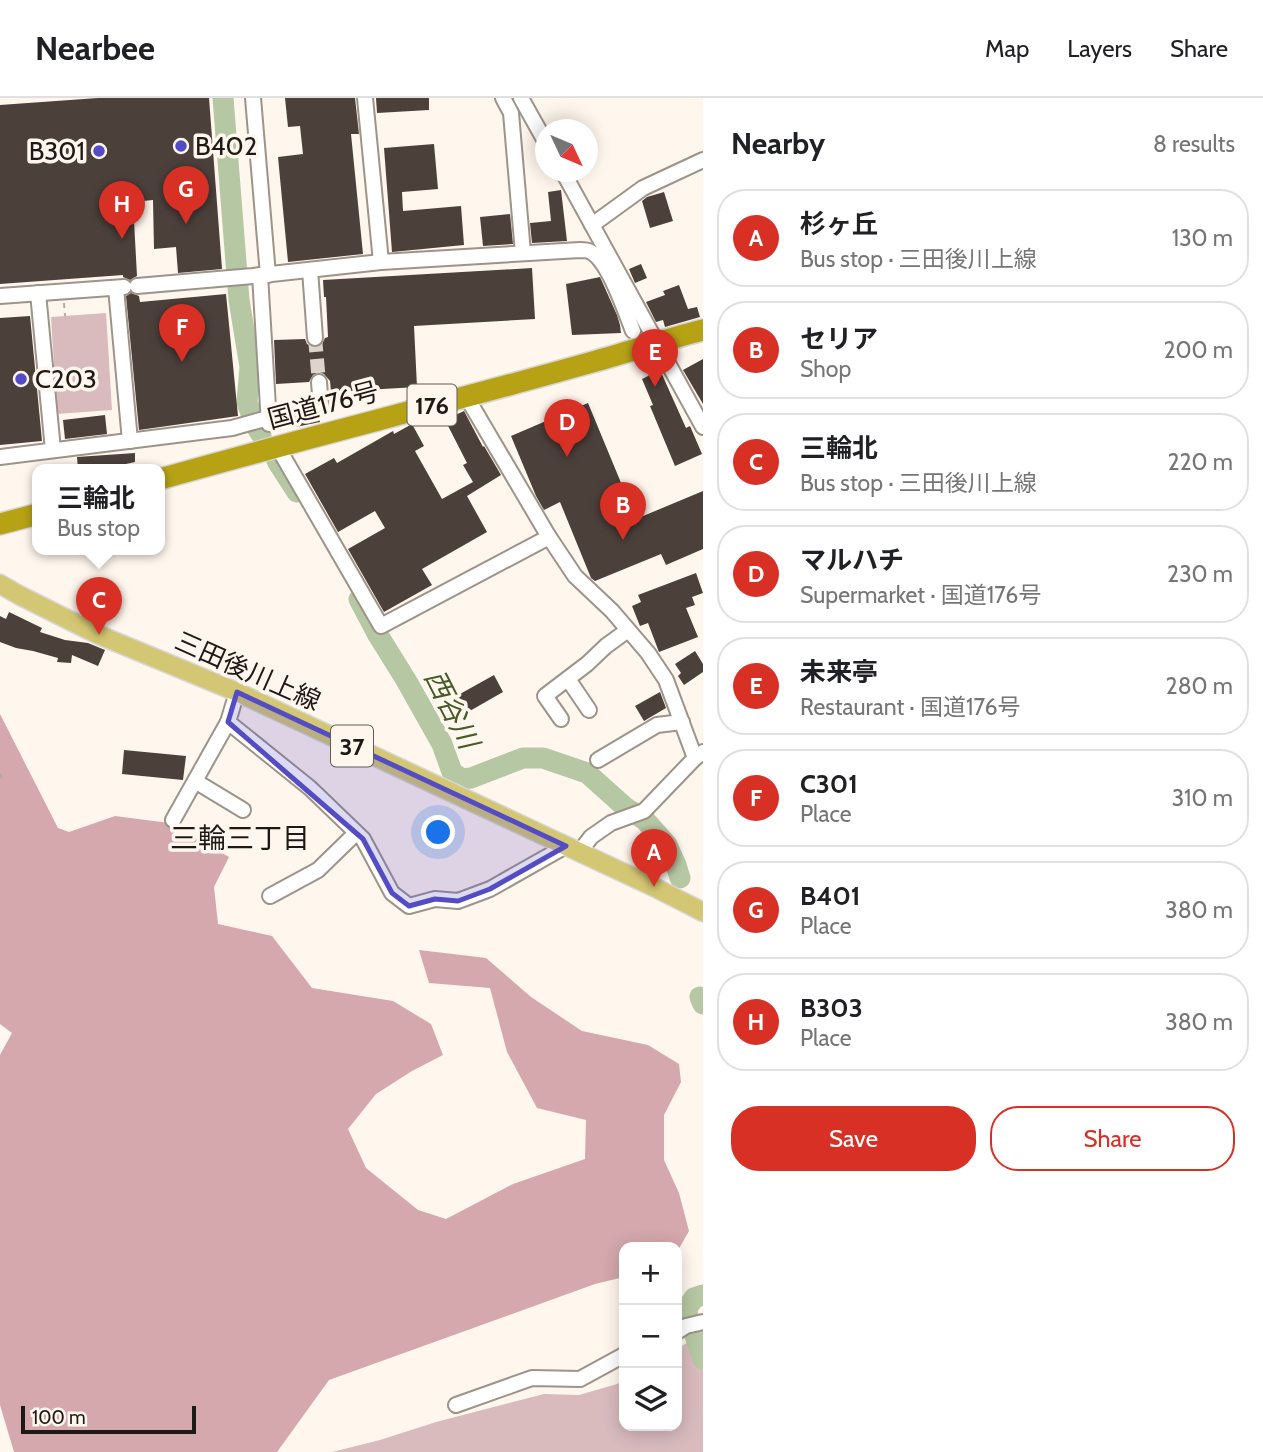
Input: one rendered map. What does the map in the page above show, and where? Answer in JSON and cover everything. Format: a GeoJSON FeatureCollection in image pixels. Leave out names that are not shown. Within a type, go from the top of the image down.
{"type":"FeatureCollection","features":[{"type":"Feature","properties":{"kind":"highway","name":"国道176号"},"geometry":{"type":"LineString","coordinates":[[165,478],[703,330]]}},
{"type":"Feature","properties":{"kind":"highway"},"geometry":{"type":"LineString","coordinates":[[0,524],[32,516]]}},
{"type":"Feature","properties":{"kind":"main road","name":"三田後川上線"},"geometry":{"type":"LineString","coordinates":[[0,584],[99,635],[237,692],[703,912]]}},
{"type":"Feature","properties":{"kind":"street"},"geometry":{"type":"LineString","coordinates":[[0,457],[261,422],[260,275],[253,98]]}},
{"type":"Feature","properties":{"kind":"street"},"geometry":{"type":"LineString","coordinates":[[365,98],[381,262]]}},
{"type":"Feature","properties":{"kind":"street"},"geometry":{"type":"LineString","coordinates":[[503,98],[511,113],[523,253]]}},
{"type":"Feature","properties":{"kind":"street"},"geometry":{"type":"LineString","coordinates":[[521,98],[535,123]]}},
{"type":"Feature","properties":{"kind":"street"},"geometry":{"type":"LineString","coordinates":[[592,225],[643,188],[703,160]]}},
{"type":"Feature","properties":{"kind":"street"},"geometry":{"type":"LineString","coordinates":[[568,182],[703,427]]}},
{"type":"Feature","properties":{"kind":"street"},"geometry":{"type":"LineString","coordinates":[[0,296],[222,279],[381,262],[589,251],[601,260],[633,331]]}},
{"type":"Feature","properties":{"kind":"street"},"geometry":{"type":"LineString","coordinates":[[310,270],[315,338]]}},
{"type":"Feature","properties":{"kind":"street"},"geometry":{"type":"LineString","coordinates":[[126,287],[130,441]]}},
{"type":"Feature","properties":{"kind":"street"},"geometry":{"type":"LineString","coordinates":[[38,293],[53,450]]}},
{"type":"Feature","properties":{"kind":"street"},"geometry":{"type":"LineString","coordinates":[[318,382],[321,408]]}},
{"type":"Feature","properties":{"kind":"street"},"geometry":{"type":"LineString","coordinates":[[228,722],[310,788],[362,839],[392,893],[409,906],[435,899],[458,901],[490,889],[572,850],[611,823],[644,811],[699,755],[682,722],[666,680],[648,653],[612,611],[575,576],[466,396]]}},
{"type":"Feature","properties":{"kind":"street"},"geometry":{"type":"LineString","coordinates":[[277,446],[381,626],[549,537]]}},
{"type":"Feature","properties":{"kind":"street"},"geometry":{"type":"LineString","coordinates":[[561,719],[545,696],[628,630]]}},
{"type":"Feature","properties":{"kind":"street"},"geometry":{"type":"LineString","coordinates":[[568,679],[589,710]]}},
{"type":"Feature","properties":{"kind":"street"},"geometry":{"type":"LineString","coordinates":[[173,820],[228,722],[237,692]]}},
{"type":"Feature","properties":{"kind":"street"},"geometry":{"type":"LineString","coordinates":[[598,760],[657,725],[682,722]]}},
{"type":"Feature","properties":{"kind":"street"},"geometry":{"type":"LineString","coordinates":[[195,780],[243,810]]}},
{"type":"Feature","properties":{"kind":"street"},"geometry":{"type":"LineString","coordinates":[[270,896],[318,870],[356,833]]}},
{"type":"Feature","properties":{"kind":"street"},"geometry":{"type":"LineString","coordinates":[[682,1329],[703,1322]]}},
{"type":"Feature","properties":{"kind":"street"},"geometry":{"type":"LineString","coordinates":[[456,1405],[532,1378],[580,1378],[619,1357]]}},
{"type":"Feature","properties":{"kind":"highlighted area"},"geometry":{"type":"Polygon","coordinates":[[[237,692],[566,846],[490,889],[458,901],[435,899],[409,906],[392,893],[363,839],[228,722],[237,692]]]}},
{"type":"Feature","properties":{"kind":"shaded area"},"geometry":{"type":"Polygon","coordinates":[[[106,313],[112,410],[57,414],[51,317],[106,313]]]}},
{"type":"Feature","properties":{"kind":"shaded area"},"geometry":{"type":"Polygon","coordinates":[[[0,714],[58,828],[69,832],[115,816],[169,823],[229,857],[214,887],[218,924],[272,936],[312,988],[393,1001],[431,1024],[443,1055],[376,1094],[348,1129],[366,1168],[418,1210],[446,1219],[513,1184],[585,1159],[586,1120],[537,1108],[507,1052],[490,988],[429,983],[419,950],[486,958],[531,997],[582,1031],[648,1045],[679,1064],[681,1082],[664,1115],[664,1160],[679,1193],[689,1231],[682,1243],[619,1242],[619,1278],[595,1284],[329,1380],[277,1452],[14,1452],[0,1405],[0,1055],[12,1033],[0,1024],[0,714]]]}},
{"type":"Feature","properties":{"kind":"shaded area"},"geometry":{"type":"Polygon","coordinates":[[[703,1336],[703,1452],[332,1452],[544,1394],[579,1395],[619,1383],[619,1431],[682,1431],[682,1346],[703,1336]]]}},
{"type":"Feature","properties":{"kind":"building"},"geometry":{"type":"Polygon","coordinates":[[[98,98],[209,98],[222,269],[178,273],[176,247],[154,249],[153,200],[133,202],[137,276],[130,280],[123,275],[0,284],[0,105],[98,98]]]}},
{"type":"Feature","properties":{"kind":"building"},"geometry":{"type":"Polygon","coordinates":[[[285,98],[355,98],[359,134],[351,134],[363,254],[288,262],[278,157],[303,154],[300,126],[288,127],[285,98]]]}},
{"type":"Feature","properties":{"kind":"building"},"geometry":{"type":"Polygon","coordinates":[[[376,98],[429,98],[429,110],[377,113],[376,98]]]}},
{"type":"Feature","properties":{"kind":"building"},"geometry":{"type":"Polygon","coordinates":[[[434,144],[438,189],[402,192],[403,211],[461,206],[464,245],[392,252],[384,148],[434,144]]]}},
{"type":"Feature","properties":{"kind":"building"},"geometry":{"type":"Polygon","coordinates":[[[561,190],[567,241],[532,243],[530,223],[551,221],[548,192],[561,190]]]}},
{"type":"Feature","properties":{"kind":"building"},"geometry":{"type":"Polygon","coordinates":[[[664,192],[673,221],[650,228],[642,201],[664,192]]]}},
{"type":"Feature","properties":{"kind":"building"},"geometry":{"type":"Polygon","coordinates":[[[510,214],[513,244],[483,246],[480,217],[510,214]]]}},
{"type":"Feature","properties":{"kind":"building"},"geometry":{"type":"Polygon","coordinates":[[[641,264],[647,278],[635,283],[629,269],[641,264]]]}},
{"type":"Feature","properties":{"kind":"building"},"geometry":{"type":"Polygon","coordinates":[[[532,268],[535,319],[414,326],[417,387],[331,392],[330,381],[319,372],[313,375],[309,382],[276,384],[274,340],[305,339],[307,344],[315,348],[321,346],[328,337],[323,280],[532,268]]]}},
{"type":"Feature","properties":{"kind":"building"},"geometry":{"type":"Polygon","coordinates":[[[600,277],[617,315],[621,333],[572,335],[566,284],[600,277]]]}},
{"type":"Feature","properties":{"kind":"building"},"geometry":{"type":"Polygon","coordinates":[[[679,285],[688,309],[697,307],[700,317],[665,327],[663,320],[656,322],[646,302],[665,295],[663,291],[679,285]]]}},
{"type":"Feature","properties":{"kind":"building"},"geometry":{"type":"Polygon","coordinates":[[[131,293],[139,296],[140,302],[226,294],[238,416],[139,430],[126,296],[131,293]]]}},
{"type":"Feature","properties":{"kind":"building","name":"C203"},"geometry":{"type":"Polygon","coordinates":[[[30,316],[42,441],[0,445],[0,318],[30,316]]]}},
{"type":"Feature","properties":{"kind":"building"},"geometry":{"type":"Polygon","coordinates":[[[703,359],[703,404],[683,370],[703,359]]]}},
{"type":"Feature","properties":{"kind":"building"},"geometry":{"type":"Polygon","coordinates":[[[660,370],[686,428],[690,426],[702,454],[675,466],[642,379],[660,370]]]}},
{"type":"Feature","properties":{"kind":"building"},"geometry":{"type":"Polygon","coordinates":[[[588,403],[636,519],[703,491],[703,549],[666,565],[661,554],[595,581],[591,578],[560,502],[544,510],[511,436],[588,403]]]}},
{"type":"Feature","properties":{"kind":"building"},"geometry":{"type":"Polygon","coordinates":[[[311,408],[320,422],[291,428],[288,413],[311,408]]]}},
{"type":"Feature","properties":{"kind":"building"},"geometry":{"type":"Polygon","coordinates":[[[464,411],[501,475],[467,496],[487,532],[422,569],[432,585],[384,612],[348,549],[385,528],[375,511],[338,532],[305,474],[334,458],[337,463],[393,431],[394,434],[412,424],[424,446],[415,451],[442,499],[473,482],[463,465],[467,463],[445,420],[464,411]]]}},
{"type":"Feature","properties":{"kind":"building"},"geometry":{"type":"Polygon","coordinates":[[[105,415],[107,434],[65,439],[63,420],[105,415]]]}},
{"type":"Feature","properties":{"kind":"building"},"geometry":{"type":"Polygon","coordinates":[[[135,453],[135,462],[78,464],[77,457],[135,453]]]}},
{"type":"Feature","properties":{"kind":"building"},"geometry":{"type":"Polygon","coordinates":[[[696,573],[703,593],[692,597],[695,605],[686,608],[698,637],[659,652],[648,623],[640,626],[632,606],[641,602],[638,595],[696,573]]]}},
{"type":"Feature","properties":{"kind":"building"},"geometry":{"type":"Polygon","coordinates":[[[9,612],[42,628],[40,632],[65,640],[88,643],[105,650],[98,666],[72,655],[71,663],[57,662],[58,658],[0,642],[0,616],[6,619],[9,612]]]}},
{"type":"Feature","properties":{"kind":"building"},"geometry":{"type":"Polygon","coordinates":[[[695,651],[703,664],[703,672],[684,685],[675,664],[695,651]]]}},
{"type":"Feature","properties":{"kind":"building"},"geometry":{"type":"Polygon","coordinates":[[[494,675],[503,692],[461,716],[451,699],[494,675]]]}},
{"type":"Feature","properties":{"kind":"building"},"geometry":{"type":"Polygon","coordinates":[[[660,692],[666,708],[644,721],[635,706],[660,692]]]}},
{"type":"Feature","properties":{"kind":"building"},"geometry":{"type":"Polygon","coordinates":[[[124,750],[186,756],[183,780],[122,774],[124,750]]]}},
{"type":"Feature","properties":{"kind":"waterway","name":"西谷川"},"geometry":{"type":"LineString","coordinates":[[223,98],[239,300],[250,367],[247,402],[261,434]]}},
{"type":"Feature","properties":{"kind":"waterway","name":"西谷川"},"geometry":{"type":"LineString","coordinates":[[277,461],[297,492]]}},
{"type":"Feature","properties":{"kind":"waterway","name":"西谷川"},"geometry":{"type":"LineString","coordinates":[[359,599],[442,744],[452,772],[462,779],[471,778],[523,758],[543,758],[587,773],[626,808],[645,820],[667,845],[680,878]]}},
{"type":"Feature","properties":{"kind":"waterway","name":"西谷川"},"geometry":{"type":"LineString","coordinates":[[700,997],[703,1004]]}},
{"type":"Feature","properties":{"kind":"waterway","name":"西谷川"},"geometry":{"type":"LineString","coordinates":[[703,1295],[694,1298],[686,1310],[703,1359]]}},
{"type":"Feature","properties":{"kind":"tunnel"},"geometry":{"type":"LineString","coordinates":[[315,338],[319,382]]}},
{"type":"Feature","properties":{"kind":"place","name":"B402"},"geometry":{"type":"Point","coordinates":[181,146]}},
{"type":"Feature","properties":{"kind":"place","name":"B301"},"geometry":{"type":"Point","coordinates":[99,151]}},
{"type":"Feature","properties":{"kind":"place","name":"B401"},"geometry":{"type":"Point","coordinates":[186,224]}},
{"type":"Feature","properties":{"kind":"place","name":"B303"},"geometry":{"type":"Point","coordinates":[122,239]}},
{"type":"Feature","properties":{"kind":"place","name":"C301"},"geometry":{"type":"Point","coordinates":[182,362]}},
{"type":"Feature","properties":{"kind":"place","name":"C203"},"geometry":{"type":"Point","coordinates":[21,379]}},
{"type":"Feature","properties":{"kind":"place","name":"未来亭"},"geometry":{"type":"Point","coordinates":[655,387]}},
{"type":"Feature","properties":{"kind":"place","name":"マルハチ"},"geometry":{"type":"Point","coordinates":[567,457]}},
{"type":"Feature","properties":{"kind":"place","name":"セリア"},"geometry":{"type":"Point","coordinates":[623,540]}},
{"type":"Feature","properties":{"kind":"place","name":"三輪北"},"geometry":{"type":"Point","coordinates":[99,635]}},
{"type":"Feature","properties":{"kind":"place","name":"杉ヶ丘"},"geometry":{"type":"Point","coordinates":[654,887]}},
{"type":"Feature","properties":{"kind":"district","name":"三輪三丁目"},"geometry":{"type":"Point","coordinates":[240,838]}}]}
